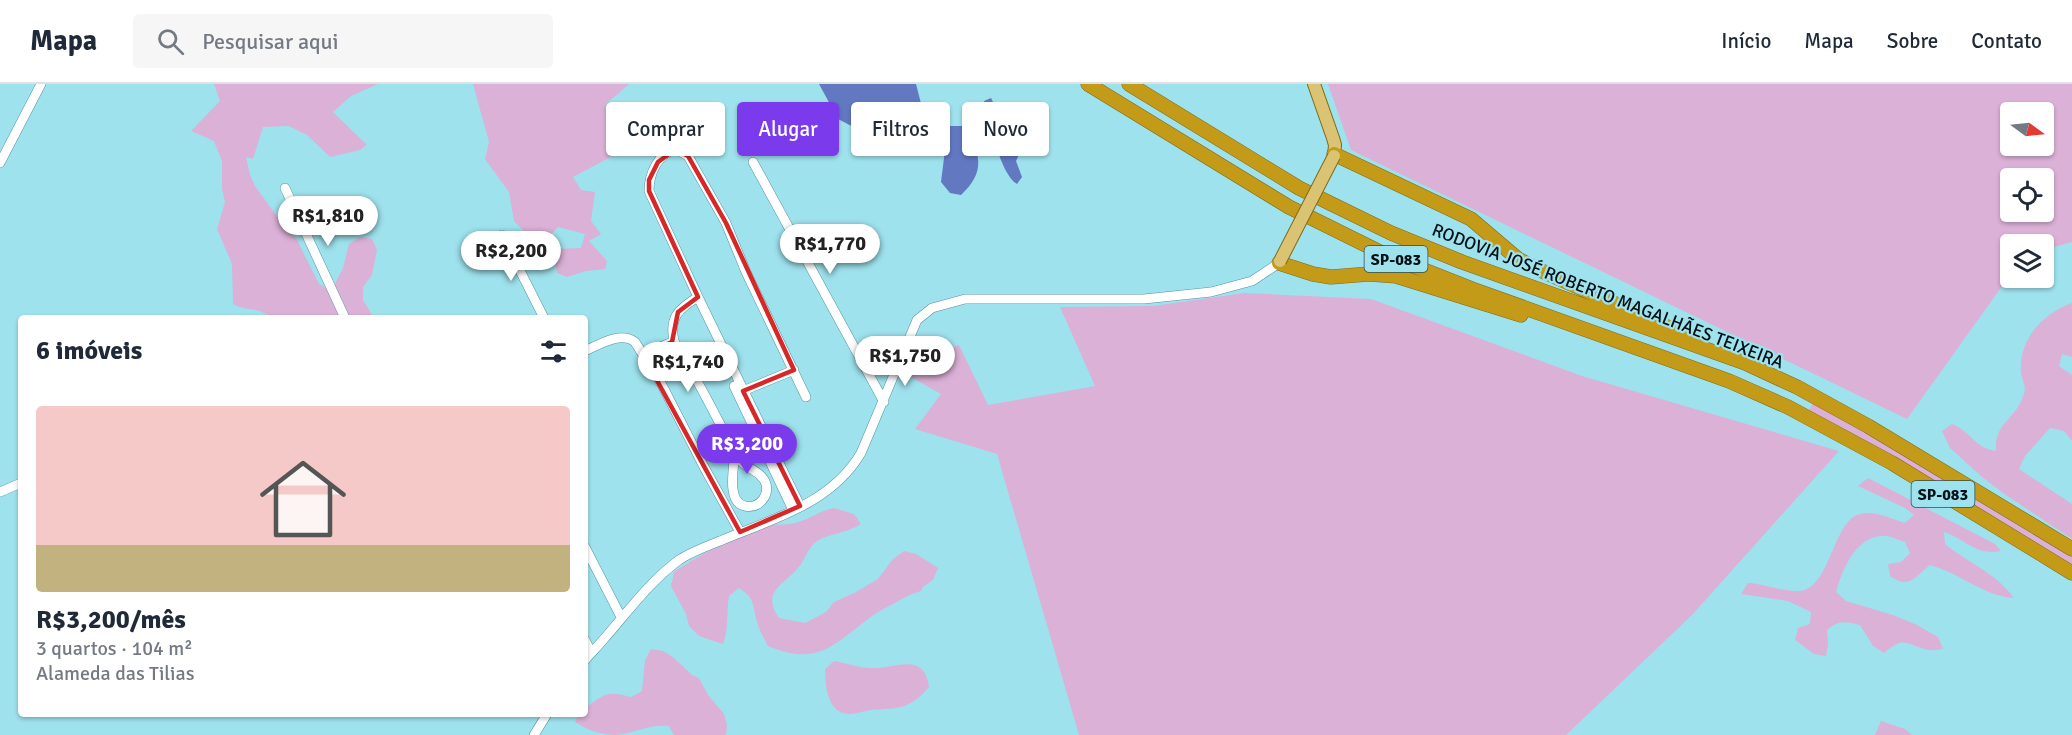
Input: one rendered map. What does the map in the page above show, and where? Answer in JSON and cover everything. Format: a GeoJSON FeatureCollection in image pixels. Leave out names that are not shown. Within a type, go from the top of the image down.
{"type":"FeatureCollection","features":[{"type":"Feature","properties":{"kind":"highway","name":"RODOVIA JOSÉ ROBERTO MAGALHÃES TEIXEIRA"},"geometry":{"type":"LineString","coordinates":[[1088,84],[1289,207],[1386,255],[1461,285],[1730,381],[1811,418],[1892,463],[2072,573]]}},
{"type":"Feature","properties":{"kind":"highway","name":"RODOVIA JOSÉ ROBERTO MAGALHÃES TEIXEIRA"},"geometry":{"type":"LineString","coordinates":[[1129,84],[1299,188],[1391,234],[1745,363],[1822,400],[1885,435],[2072,549]]}},
{"type":"Feature","properties":{"kind":"highway"},"geometry":{"type":"LineString","coordinates":[[1334,155],[1471,219],[1518,259],[1533,267],[1712,346],[1745,363]]}},
{"type":"Feature","properties":{"kind":"highway"},"geometry":{"type":"LineString","coordinates":[[1280,262],[1313,274],[1331,277],[1369,274],[1396,276],[1491,307],[1636,348]]}},
{"type":"Feature","properties":{"kind":"main road"},"geometry":{"type":"LineString","coordinates":[[1280,262],[1334,155],[1333,138],[1314,84]]}},
{"type":"Feature","properties":{"kind":"street"},"geometry":{"type":"LineString","coordinates":[[0,163],[41,84]]}},
{"type":"Feature","properties":{"kind":"street"},"geometry":{"type":"LineString","coordinates":[[796,508],[711,335],[649,191],[649,180],[658,162],[668,151],[676,149],[688,156],[726,223],[746,272],[806,397]]}},
{"type":"Feature","properties":{"kind":"street"},"geometry":{"type":"LineString","coordinates":[[753,162],[884,402]]}},
{"type":"Feature","properties":{"kind":"street"},"geometry":{"type":"LineString","coordinates":[[285,188],[344,315]]}},
{"type":"Feature","properties":{"kind":"street"},"geometry":{"type":"LineString","coordinates":[[502,235],[542,315]]}},
{"type":"Feature","properties":{"kind":"street"},"geometry":{"type":"LineString","coordinates":[[588,656],[621,617],[680,560],[823,495],[854,466],[884,402],[917,320],[932,308],[965,299],[1176,297],[1239,286],[1252,281],[1280,262]]}},
{"type":"Feature","properties":{"kind":"street"},"geometry":{"type":"LineString","coordinates":[[695,299],[744,391],[796,508]]}},
{"type":"Feature","properties":{"kind":"street"},"geometry":{"type":"LineString","coordinates":[[695,299],[678,312],[673,322],[674,341],[735,452],[745,465],[763,478],[766,484],[766,495],[755,505],[745,507],[737,503],[735,499],[733,480],[735,452]]}},
{"type":"Feature","properties":{"kind":"street"},"geometry":{"type":"LineString","coordinates":[[588,350],[610,340],[625,338],[635,342],[741,532]]}},
{"type":"Feature","properties":{"kind":"street"},"geometry":{"type":"LineString","coordinates":[[644,355],[674,341]]}},
{"type":"Feature","properties":{"kind":"street"},"geometry":{"type":"LineString","coordinates":[[744,391],[794,370]]}},
{"type":"Feature","properties":{"kind":"street"},"geometry":{"type":"LineString","coordinates":[[0,492],[18,484]]}},
{"type":"Feature","properties":{"kind":"street"},"geometry":{"type":"LineString","coordinates":[[588,553],[621,617]]}},
{"type":"Feature","properties":{"kind":"street"},"geometry":{"type":"LineString","coordinates":[[588,646],[591,651]]}},
{"type":"Feature","properties":{"kind":"street"},"geometry":{"type":"LineString","coordinates":[[534,735],[545,717]]}},
{"type":"Feature","properties":{"kind":"highlighted area"},"geometry":{"type":"Polygon","coordinates":[[[676,149],[688,156],[726,223],[794,370],[743,391],[800,506],[740,532],[643,355],[672,342],[678,312],[698,297],[649,191],[649,180],[658,162],[676,149]]]}},
{"type":"Feature","properties":{"kind":"shaded area"},"geometry":{"type":"Polygon","coordinates":[[[214,84],[378,84],[351,96],[333,112],[367,145],[360,150],[330,157],[307,135],[289,126],[263,127],[253,159],[246,157],[255,186],[287,230],[296,238],[319,284],[331,291],[343,268],[349,244],[360,237],[372,239],[377,250],[372,275],[363,287],[363,300],[372,315],[267,315],[233,304],[232,264],[217,229],[225,202],[222,189],[222,161],[214,141],[191,131],[220,101],[214,84]]]}},
{"type":"Feature","properties":{"kind":"shaded area"},"geometry":{"type":"Polygon","coordinates":[[[473,84],[629,84],[606,102],[606,156],[613,156],[573,177],[581,190],[595,192],[591,221],[601,234],[589,241],[607,261],[605,269],[586,271],[567,277],[557,273],[553,249],[581,248],[585,234],[558,227],[548,238],[532,240],[514,221],[509,192],[485,159],[489,142],[473,84]]]}},
{"type":"Feature","properties":{"kind":"shaded area"},"geometry":{"type":"Polygon","coordinates":[[[1328,84],[2072,84],[2072,242],[2054,247],[2054,234],[2000,234],[2001,288],[1907,419],[1351,150],[1328,84]]]}},
{"type":"Feature","properties":{"kind":"shaded area"},"geometry":{"type":"Polygon","coordinates":[[[1244,293],[1371,299],[1582,376],[1839,451],[1692,615],[1566,735],[1079,735],[997,454],[915,429],[941,394],[909,376],[918,362],[959,345],[988,405],[1095,386],[1060,307],[1153,306],[1244,293]]]}},
{"type":"Feature","properties":{"kind":"shaded area"},"geometry":{"type":"Polygon","coordinates":[[[2072,303],[2072,357],[2062,354],[2059,366],[2072,375],[2072,441],[2064,431],[2050,428],[2025,456],[2019,469],[2072,504],[2072,539],[1981,476],[1950,448],[1942,431],[1952,424],[1983,447],[1996,451],[1996,442],[2001,428],[2024,395],[2021,361],[2028,339],[2042,321],[2072,303]]]}},
{"type":"Feature","properties":{"kind":"shaded area"},"geometry":{"type":"Polygon","coordinates":[[[1814,401],[2072,554],[2072,568],[1809,410],[1814,401]]]}},
{"type":"Feature","properties":{"kind":"shaded area"},"geometry":{"type":"Polygon","coordinates":[[[1868,478],[1995,544],[2001,551],[1984,551],[1944,532],[1945,544],[1999,582],[2014,598],[1992,593],[1930,565],[1912,580],[1902,582],[1897,580],[1890,576],[1888,564],[1901,562],[1910,553],[1905,542],[1888,536],[1873,538],[1864,542],[1851,556],[1836,592],[1846,601],[1917,625],[1938,637],[1943,649],[1929,650],[1902,643],[1891,647],[1884,653],[1873,646],[1860,625],[1842,622],[1827,630],[1826,656],[1814,654],[1795,640],[1798,628],[1810,624],[1811,612],[1788,601],[1741,594],[1748,583],[1794,591],[1810,587],[1825,568],[1843,529],[1851,519],[1860,514],[1877,514],[1905,523],[1914,515],[1905,508],[1858,486],[1868,478]]]}},
{"type":"Feature","properties":{"kind":"shaded area"},"geometry":{"type":"Polygon","coordinates":[[[834,508],[854,514],[861,524],[822,538],[812,546],[796,571],[774,593],[772,600],[779,618],[805,623],[826,612],[834,602],[878,579],[893,559],[904,551],[916,554],[938,568],[933,580],[921,591],[876,614],[833,645],[811,654],[785,652],[768,646],[758,625],[751,599],[739,588],[729,596],[723,644],[699,636],[689,626],[686,614],[671,586],[674,572],[735,538],[772,525],[795,523],[834,508]]]}},
{"type":"Feature","properties":{"kind":"shaded area"},"geometry":{"type":"Polygon","coordinates":[[[651,649],[663,651],[692,675],[699,678],[708,695],[724,714],[727,725],[726,735],[674,735],[669,726],[662,726],[611,735],[595,732],[575,722],[578,717],[588,717],[588,706],[606,695],[631,697],[642,691],[645,660],[651,649]]]}},
{"type":"Feature","properties":{"kind":"shaded area"},"geometry":{"type":"Polygon","coordinates":[[[834,661],[866,668],[915,665],[926,676],[929,687],[916,700],[903,706],[854,714],[843,713],[833,706],[826,688],[825,669],[834,661]]]}},
{"type":"Feature","properties":{"kind":"shaded area"},"geometry":{"type":"Polygon","coordinates":[[[1881,721],[1905,729],[1912,735],[1875,735],[1881,721]]]}},
{"type":"Feature","properties":{"kind":"water"},"geometry":{"type":"Polygon","coordinates":[[[819,84],[916,84],[921,102],[851,102],[851,126],[839,120],[839,102],[829,102],[819,84]]]}},
{"type":"Feature","properties":{"kind":"water"},"geometry":{"type":"Polygon","coordinates":[[[950,126],[962,126],[962,156],[977,156],[975,178],[961,195],[950,193],[941,182],[944,156],[950,156],[950,126]]]}},
{"type":"Feature","properties":{"kind":"water"},"geometry":{"type":"Polygon","coordinates":[[[999,156],[1018,156],[1016,161],[1022,177],[1017,184],[1005,170],[999,156]]]}}]}
